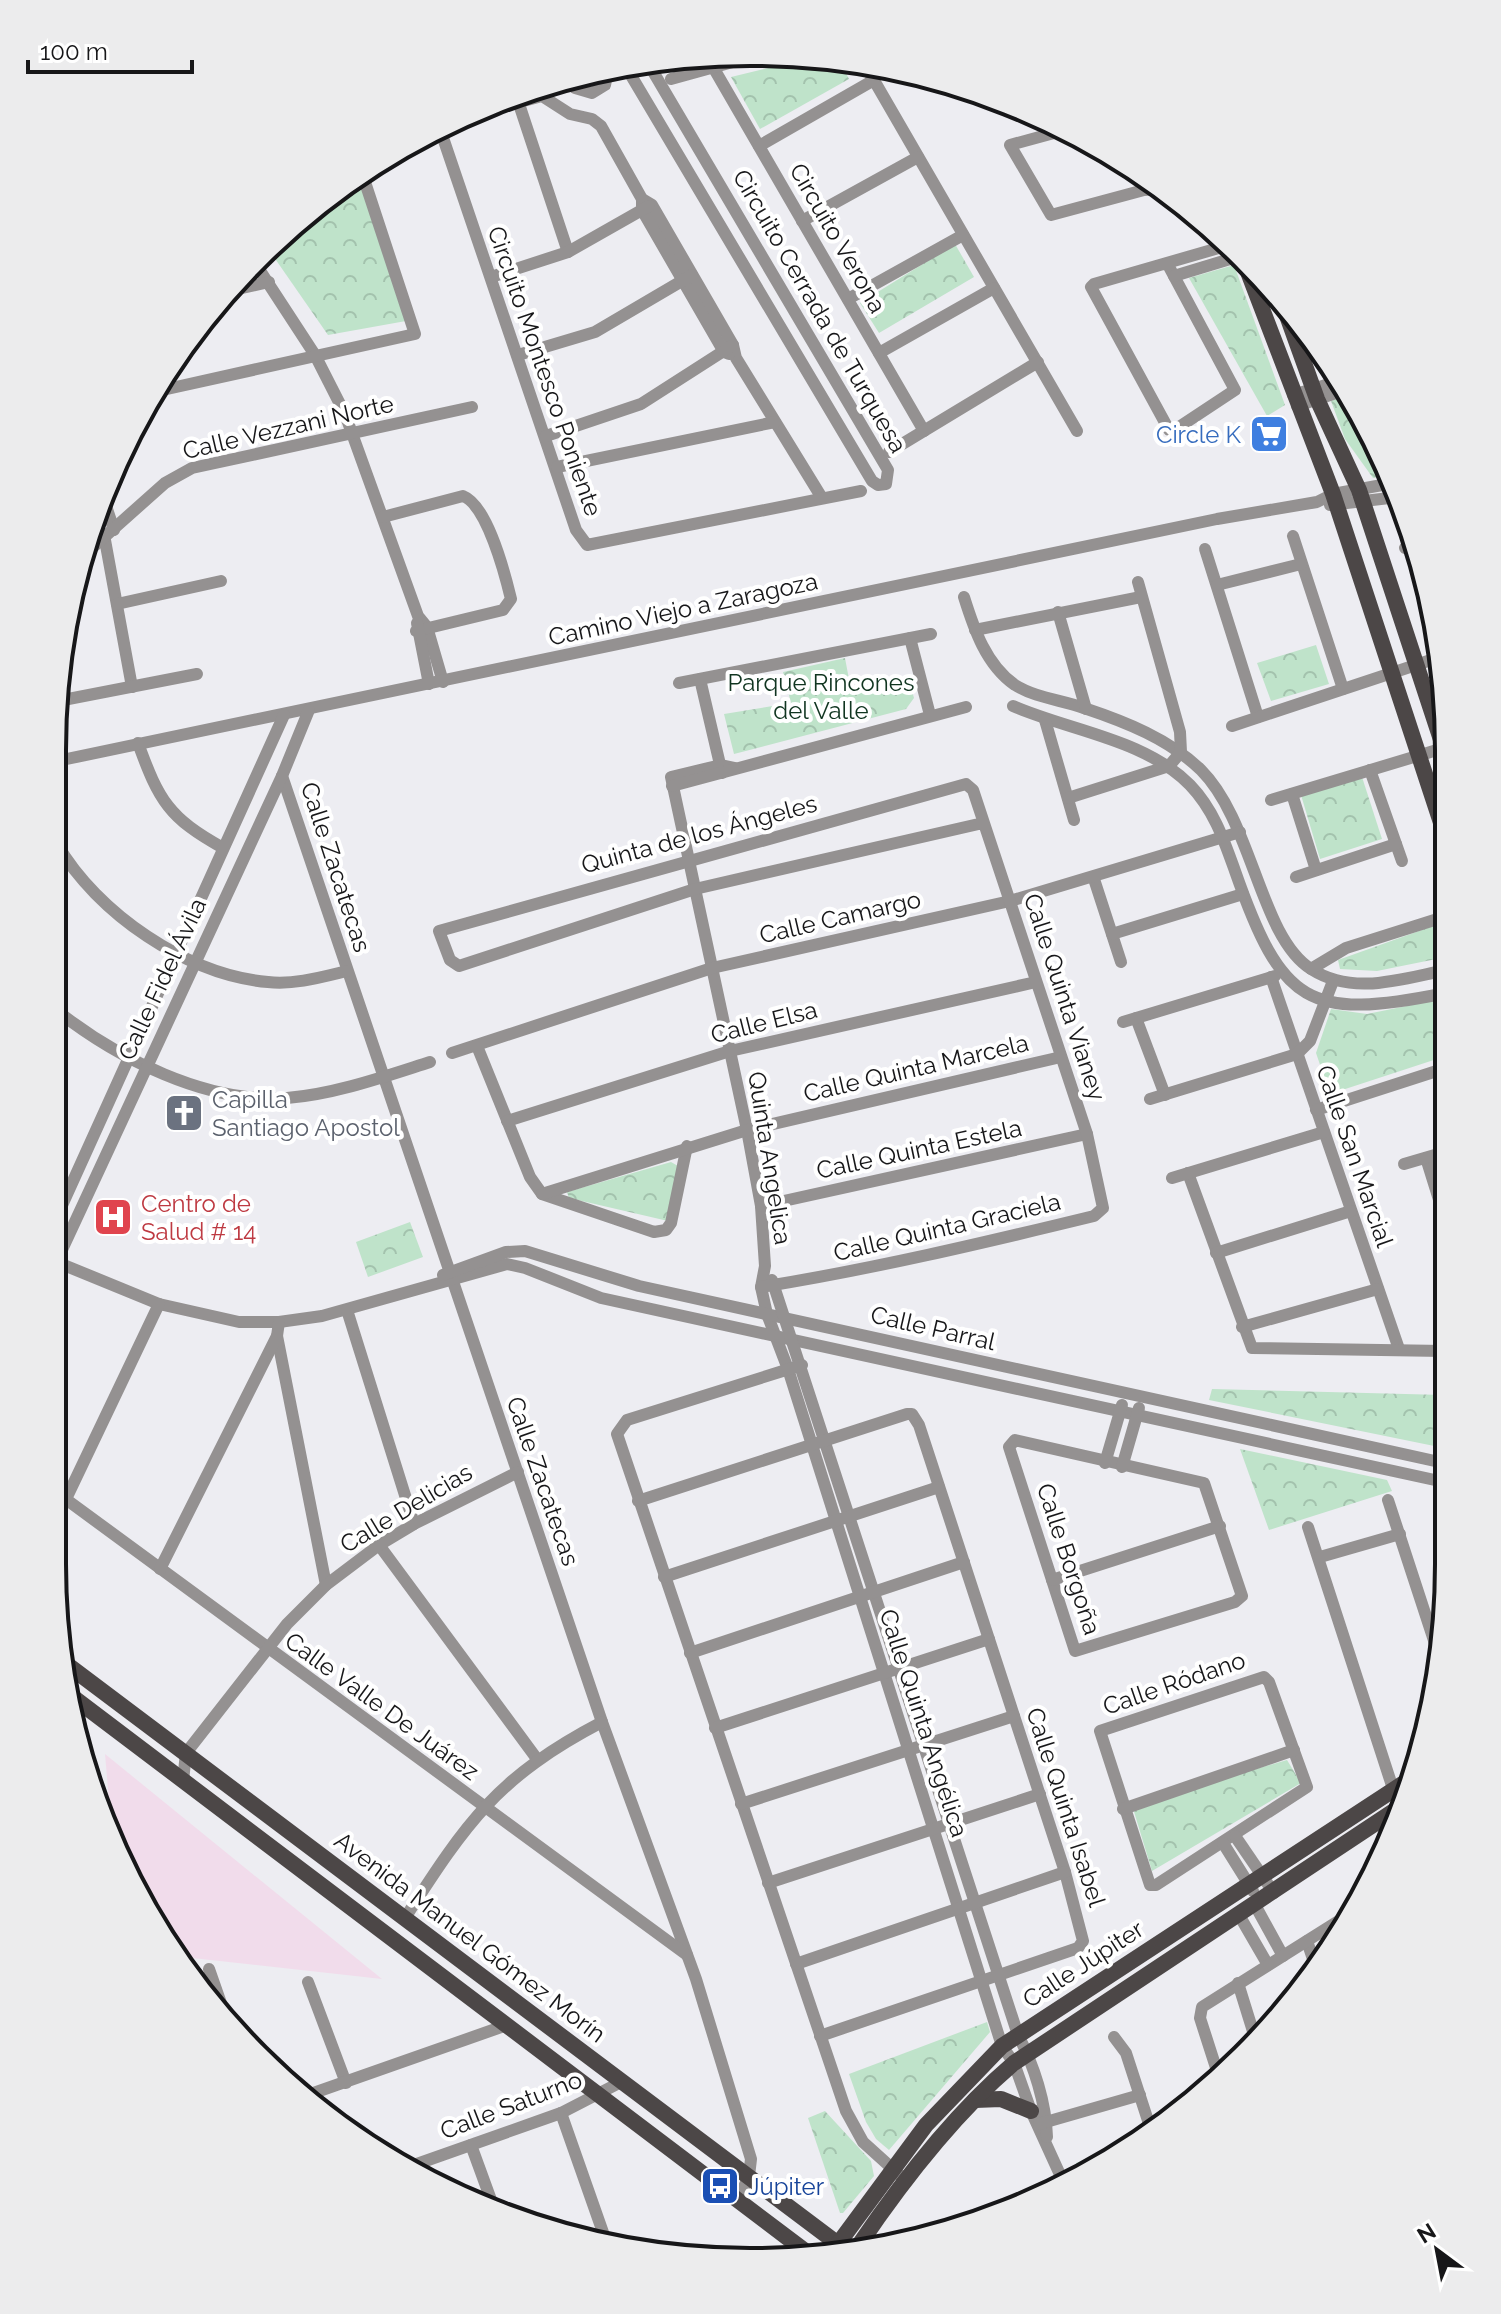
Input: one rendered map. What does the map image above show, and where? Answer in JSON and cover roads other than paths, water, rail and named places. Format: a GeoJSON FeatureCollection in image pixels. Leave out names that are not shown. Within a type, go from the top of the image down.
{"type":"FeatureCollection","features":[{"type":"Feature","properties":{"kind":"main road"},"geometry":{"type":"LineString","coordinates":[[1251,283],[1334,500],[1435,804]]}},
{"type":"Feature","properties":{"kind":"main road"},"geometry":{"type":"LineString","coordinates":[[1296,337],[1315,394],[1361,497],[1434,717]]}},
{"type":"Feature","properties":{"kind":"main road","name":"Avenida Manuel Gómez Morín"},"geometry":{"type":"LineString","coordinates":[[75,1673],[623,2081],[834,2243]]}},
{"type":"Feature","properties":{"kind":"main road","name":"Avenida Manuel Gómez Morín"},"geometry":{"type":"LineString","coordinates":[[81,1704],[799,2247]]}},
{"type":"Feature","properties":{"kind":"main road","name":"Calle Júpiter"},"geometry":{"type":"LineString","coordinates":[[864,2238],[926,2125],[1002,2046],[1398,1788]]}},
{"type":"Feature","properties":{"kind":"main road","name":"Calle Júpiter"},"geometry":{"type":"LineString","coordinates":[[841,2242],[854,2221],[899,2174],[1021,2058],[1386,1816]]}},
{"type":"Feature","properties":{"kind":"main road"},"geometry":{"type":"LineString","coordinates":[[975,2100],[1001,2099],[1038,2119]]}},
{"type":"Feature","properties":{"kind":"main road"},"geometry":{"type":"LineString","coordinates":[[806,2219],[830,2226],[854,2221]]}},
{"type":"Feature","properties":{"kind":"main road"},"geometry":{"type":"LineString","coordinates":[[871,2237],[874,2223]]}},
{"type":"Feature","properties":{"kind":"street"},"geometry":{"type":"LineString","coordinates":[[671,79],[713,67]]}},
{"type":"Feature","properties":{"kind":"street","name":"Circuito Verona"},"geometry":{"type":"LineString","coordinates":[[713,67],[924,431]]}},
{"type":"Feature","properties":{"kind":"street","name":"Circuito Cerrada de Turquesa"},"geometry":{"type":"LineString","coordinates":[[632,77],[872,481],[878,485],[886,484],[888,470],[654,73]]}},
{"type":"Feature","properties":{"kind":"street"},"geometry":{"type":"LineString","coordinates":[[872,77],[1077,431]]}},
{"type":"Feature","properties":{"kind":"street"},"geometry":{"type":"LineString","coordinates":[[759,146],[874,80]]}},
{"type":"Feature","properties":{"kind":"street"},"geometry":{"type":"LineString","coordinates":[[583,118],[585,102],[606,82]]}},
{"type":"Feature","properties":{"kind":"street"},"geometry":{"type":"LineString","coordinates":[[576,88],[592,93]]}},
{"type":"Feature","properties":{"kind":"street"},"geometry":{"type":"LineString","coordinates":[[557,106],[574,89]]}},
{"type":"Feature","properties":{"kind":"street"},"geometry":{"type":"LineString","coordinates":[[544,98],[601,126],[687,278],[822,498]]}},
{"type":"Feature","properties":{"kind":"street"},"geometry":{"type":"LineString","coordinates":[[520,106],[568,252]]}},
{"type":"Feature","properties":{"kind":"street"},"geometry":{"type":"LineString","coordinates":[[1048,135],[1010,145],[1051,215],[1143,190]]}},
{"type":"Feature","properties":{"kind":"street","name":"Circuito Montesco Poniente"},"geometry":{"type":"LineString","coordinates":[[444,139],[576,530],[587,545],[861,491]]}},
{"type":"Feature","properties":{"kind":"street"},"geometry":{"type":"LineString","coordinates":[[802,221],[918,157]]}},
{"type":"Feature","properties":{"kind":"street"},"geometry":{"type":"LineString","coordinates":[[688,167],[704,158]]}},
{"type":"Feature","properties":{"kind":"street"},"geometry":{"type":"LineString","coordinates":[[170,388],[411,336],[415,331],[366,184]]}},
{"type":"Feature","properties":{"kind":"street"},"geometry":{"type":"LineString","coordinates":[[491,277],[568,252],[645,205]]}},
{"type":"Feature","properties":{"kind":"street"},"geometry":{"type":"LineString","coordinates":[[848,299],[963,235]]}},
{"type":"Feature","properties":{"kind":"street"},"geometry":{"type":"LineString","coordinates":[[1167,263],[1235,390],[1173,431],[1169,430],[1091,287],[1167,263],[1216,249]]}},
{"type":"Feature","properties":{"kind":"street"},"geometry":{"type":"LineString","coordinates":[[1174,276],[1230,261]]}},
{"type":"Feature","properties":{"kind":"street"},"geometry":{"type":"LineString","coordinates":[[261,271],[315,355],[353,435],[443,682]]}},
{"type":"Feature","properties":{"kind":"street"},"geometry":{"type":"LineString","coordinates":[[518,355],[595,332],[687,278]]}},
{"type":"Feature","properties":{"kind":"street"},"geometry":{"type":"LineString","coordinates":[[247,287],[269,282]]}},
{"type":"Feature","properties":{"kind":"street"},"geometry":{"type":"LineString","coordinates":[[879,353],[994,288]]}},
{"type":"Feature","properties":{"kind":"street"},"geometry":{"type":"LineString","coordinates":[[1265,321],[1278,315]]}},
{"type":"Feature","properties":{"kind":"street"},"geometry":{"type":"LineString","coordinates":[[546,436],[641,404],[731,352]]}},
{"type":"Feature","properties":{"kind":"street"},"geometry":{"type":"LineString","coordinates":[[889,452],[1038,362]]}},
{"type":"Feature","properties":{"kind":"street"},"geometry":{"type":"LineString","coordinates":[[1315,394],[1330,386]]}},
{"type":"Feature","properties":{"kind":"street"},"geometry":{"type":"LineString","coordinates":[[1295,400],[1333,392]]}},
{"type":"Feature","properties":{"kind":"street","name":"Calle Vezzani Norte"},"geometry":{"type":"LineString","coordinates":[[98,544],[165,483],[192,468],[472,407]]}},
{"type":"Feature","properties":{"kind":"street"},"geometry":{"type":"LineString","coordinates":[[557,467],[775,422]]}},
{"type":"Feature","properties":{"kind":"street","name":"Camino Viejo a Zaragoza"},"geometry":{"type":"LineString","coordinates":[[1361,497],[1382,488]]}},
{"type":"Feature","properties":{"kind":"street"},"geometry":{"type":"LineString","coordinates":[[383,517],[463,496],[472,499],[480,510],[506,579],[509,606],[503,610],[422,629]]}},
{"type":"Feature","properties":{"kind":"street","name":"Camino Viejo a Zaragoza"},"geometry":{"type":"LineString","coordinates":[[66,759],[1217,519],[1317,502],[1386,497]]}},
{"type":"Feature","properties":{"kind":"street"},"geometry":{"type":"LineString","coordinates":[[107,517],[117,604],[132,687]]}},
{"type":"Feature","properties":{"kind":"street"},"geometry":{"type":"LineString","coordinates":[[1293,536],[1343,689]]}},
{"type":"Feature","properties":{"kind":"street"},"geometry":{"type":"LineString","coordinates":[[1205,549],[1258,717]]}},
{"type":"Feature","properties":{"kind":"street"},"geometry":{"type":"LineString","coordinates":[[1217,585],[1301,564]]}},
{"type":"Feature","properties":{"kind":"street"},"geometry":{"type":"LineString","coordinates":[[117,604],[221,581]]}},
{"type":"Feature","properties":{"kind":"street"},"geometry":{"type":"LineString","coordinates":[[1068,798],[1169,766],[1181,752],[1180,732],[1138,582]]}},
{"type":"Feature","properties":{"kind":"street"},"geometry":{"type":"LineString","coordinates":[[964,597],[975,630],[993,661],[1014,684],[1143,731],[1181,752],[1219,791],[1240,832],[1284,941],[1311,969],[1333,981],[1377,984],[1435,972]]}},
{"type":"Feature","properties":{"kind":"street"},"geometry":{"type":"LineString","coordinates":[[975,630],[1141,597]]}},
{"type":"Feature","properties":{"kind":"street"},"geometry":{"type":"LineString","coordinates":[[1058,612],[1086,709]]}},
{"type":"Feature","properties":{"kind":"street"},"geometry":{"type":"LineString","coordinates":[[422,629],[429,684]]}},
{"type":"Feature","properties":{"kind":"street"},"geometry":{"type":"LineString","coordinates":[[679,683],[931,634]]}},
{"type":"Feature","properties":{"kind":"street"},"geometry":{"type":"LineString","coordinates":[[910,638],[930,715]]}},
{"type":"Feature","properties":{"kind":"street"},"geometry":{"type":"LineString","coordinates":[[1232,726],[1429,661]]}},
{"type":"Feature","properties":{"kind":"street"},"geometry":{"type":"LineString","coordinates":[[68,699],[197,674]]}},
{"type":"Feature","properties":{"kind":"street"},"geometry":{"type":"LineString","coordinates":[[700,679],[721,770],[966,707]]}},
{"type":"Feature","properties":{"kind":"street","name":"Calle San Marcial"},"geometry":{"type":"LineString","coordinates":[[1013,706],[1045,720],[1131,748],[1169,766],[1203,800],[1223,837],[1276,975],[1297,1054],[1399,1349]]}},
{"type":"Feature","properties":{"kind":"street","name":"Calle Fidel Ávila"},"geometry":{"type":"LineString","coordinates":[[66,1239],[282,776],[309,710]]}},
{"type":"Feature","properties":{"kind":"street","name":"Calle Fidel Ávila"},"geometry":{"type":"LineString","coordinates":[[66,1196],[284,715]]}},
{"type":"Feature","properties":{"kind":"street"},"geometry":{"type":"LineString","coordinates":[[1045,720],[1074,820]]}},
{"type":"Feature","properties":{"kind":"street"},"geometry":{"type":"LineString","coordinates":[[138,743],[160,796],[176,818],[223,848]]}},
{"type":"Feature","properties":{"kind":"street"},"geometry":{"type":"LineString","coordinates":[[1271,800],[1419,754],[1435,752]]}},
{"type":"Feature","properties":{"kind":"street","name":"Quinta Angelica"},"geometry":{"type":"LineString","coordinates":[[721,770],[673,780],[761,1206],[765,1266],[761,1287],[767,1314]]}},
{"type":"Feature","properties":{"kind":"street"},"geometry":{"type":"LineString","coordinates":[[1370,770],[1402,861]]}},
{"type":"Feature","properties":{"kind":"street","name":"Calle Zacatecas"},"geometry":{"type":"LineString","coordinates":[[282,776],[449,1277],[602,1722],[687,1955],[749,2152],[749,2176]]}},
{"type":"Feature","properties":{"kind":"street","name":"Quinta de los Ángeles"},"geometry":{"type":"LineString","coordinates":[[695,889],[459,966],[451,962],[439,934],[440,930],[688,859],[966,784],[973,790]]}},
{"type":"Feature","properties":{"kind":"street","name":"Calle Quinta Vianey"},"geometry":{"type":"LineString","coordinates":[[973,790],[1087,1134],[1104,1202],[1101,1212],[1094,1216]]}},
{"type":"Feature","properties":{"kind":"street"},"geometry":{"type":"LineString","coordinates":[[1292,794],[1316,870]]}},
{"type":"Feature","properties":{"kind":"street"},"geometry":{"type":"LineString","coordinates":[[695,889],[983,823]]}},
{"type":"Feature","properties":{"kind":"street","name":"Calle Camargo"},"geometry":{"type":"LineString","coordinates":[[452,1053],[712,968],[1010,901],[1094,879],[1240,832]]}},
{"type":"Feature","properties":{"kind":"street"},"geometry":{"type":"LineString","coordinates":[[1296,877],[1396,844]]}},
{"type":"Feature","properties":{"kind":"street"},"geometry":{"type":"LineString","coordinates":[[66,857],[82,880],[132,925],[194,960],[269,983],[347,971]]}},
{"type":"Feature","properties":{"kind":"street"},"geometry":{"type":"LineString","coordinates":[[1094,879],[1121,962]]}},
{"type":"Feature","properties":{"kind":"street"},"geometry":{"type":"LineString","coordinates":[[1112,934],[1243,894]]}},
{"type":"Feature","properties":{"kind":"street"},"geometry":{"type":"LineString","coordinates":[[1311,969],[1346,948],[1435,920]]}},
{"type":"Feature","properties":{"kind":"street"},"geometry":{"type":"LineString","coordinates":[[1165,1095],[1130,1020],[1276,975],[1325,1002],[1367,1007],[1435,995]]}},
{"type":"Feature","properties":{"kind":"street"},"geometry":{"type":"LineString","coordinates":[[1150,1099],[1297,1054],[1306,1048],[1333,981]]}},
{"type":"Feature","properties":{"kind":"street","name":"Calle Elsa"},"geometry":{"type":"LineString","coordinates":[[507,1121],[730,1051],[1036,982]]}},
{"type":"Feature","properties":{"kind":"street"},"geometry":{"type":"LineString","coordinates":[[66,1017],[147,1065],[190,1083],[255,1098],[313,1094],[430,1062]]}},
{"type":"Feature","properties":{"kind":"street"},"geometry":{"type":"LineString","coordinates":[[477,1046],[530,1177],[542,1194],[660,1232],[671,1223],[687,1146]]}},
{"type":"Feature","properties":{"kind":"street","name":"Calle Quinta Marcela"},"geometry":{"type":"LineString","coordinates":[[542,1194],[687,1146],[747,1130],[1061,1057]]}},
{"type":"Feature","properties":{"kind":"street"},"geometry":{"type":"LineString","coordinates":[[1316,1110],[1435,1072]]}},
{"type":"Feature","properties":{"kind":"street"},"geometry":{"type":"LineString","coordinates":[[1172,1178],[1324,1132]]}},
{"type":"Feature","properties":{"kind":"street","name":"Calle Quinta Estela"},"geometry":{"type":"LineString","coordinates":[[761,1206],[1087,1134]]}},
{"type":"Feature","properties":{"kind":"street"},"geometry":{"type":"LineString","coordinates":[[1404,1164],[1435,1155]]}},
{"type":"Feature","properties":{"kind":"street"},"geometry":{"type":"LineString","coordinates":[[1426,1158],[1435,1187]]}},
{"type":"Feature","properties":{"kind":"street"},"geometry":{"type":"LineString","coordinates":[[1188,1173],[1242,1327],[1249,1344],[1255,1349],[1435,1351]]}},
{"type":"Feature","properties":{"kind":"street"},"geometry":{"type":"LineString","coordinates":[[1216,1253],[1351,1211]]}},
{"type":"Feature","properties":{"kind":"street","name":"Calle Quinta Graciela"},"geometry":{"type":"LineString","coordinates":[[761,1287],[870,1268],[1094,1216]]}},
{"type":"Feature","properties":{"kind":"street","name":"Calle Parral"},"geometry":{"type":"LineString","coordinates":[[66,1267],[159,1304],[239,1322],[279,1322],[347,1310],[419,1288],[519,1250],[639,1286],[1435,1461]]}},
{"type":"Feature","properties":{"kind":"street","name":"Calle Parral"},"geometry":{"type":"LineString","coordinates":[[449,1277],[515,1264],[601,1298],[1435,1480]]}},
{"type":"Feature","properties":{"kind":"street","name":"Quinta Angelica"},"geometry":{"type":"LineString","coordinates":[[765,1266],[775,1284],[782,1317]]}},
{"type":"Feature","properties":{"kind":"street"},"geometry":{"type":"LineString","coordinates":[[1242,1327],[1378,1289]]}},
{"type":"Feature","properties":{"kind":"street"},"geometry":{"type":"LineString","coordinates":[[66,1499],[159,1304]]}},
{"type":"Feature","properties":{"kind":"street"},"geometry":{"type":"LineString","coordinates":[[347,1310],[414,1524]]}},
{"type":"Feature","properties":{"kind":"street","name":"Calle Quinta Angélica"},"geometry":{"type":"LineString","coordinates":[[767,1314],[788,1369],[984,1980],[1002,2046],[1021,2058],[1038,2119]]}},
{"type":"Feature","properties":{"kind":"street","name":"Calle Quinta Angélica"},"geometry":{"type":"LineString","coordinates":[[782,1317],[802,1365],[977,1902],[1018,2035],[1021,2058],[1038,2119],[1060,2173]]}},
{"type":"Feature","properties":{"kind":"street"},"geometry":{"type":"LineString","coordinates":[[160,1569],[277,1336],[279,1322]]}},
{"type":"Feature","properties":{"kind":"street"},"geometry":{"type":"LineString","coordinates":[[277,1336],[326,1585]]}},
{"type":"Feature","properties":{"kind":"street"},"geometry":{"type":"LineString","coordinates":[[802,1365],[627,1420],[617,1434],[854,2129],[863,2142],[899,2174]]}},
{"type":"Feature","properties":{"kind":"street"},"geometry":{"type":"LineString","coordinates":[[1105,1463],[1125,1394]]}},
{"type":"Feature","properties":{"kind":"street"},"geometry":{"type":"LineString","coordinates":[[1122,1467],[1142,1398]]}},
{"type":"Feature","properties":{"kind":"street","name":"Calle Quinta Isabel"},"geometry":{"type":"LineString","coordinates":[[820,2036],[1081,1944],[1082,1933],[1040,1794],[916,1420],[907,1414],[826,1440]]}},
{"type":"Feature","properties":{"kind":"street"},"geometry":{"type":"LineString","coordinates":[[638,1501],[826,1440]]}},
{"type":"Feature","properties":{"kind":"street","name":"Calle Borgoña"},"geometry":{"type":"LineString","coordinates":[[1015,1440],[1122,1467],[1204,1483],[1242,1592],[1240,1599],[1080,1652],[1073,1648],[1009,1444],[1015,1440]]}},
{"type":"Feature","properties":{"kind":"street","name":"Calle Delicias"},"geometry":{"type":"LineString","coordinates":[[186,1753],[287,1624],[326,1585],[379,1545],[414,1524],[518,1472]]}},
{"type":"Feature","properties":{"kind":"street"},"geometry":{"type":"LineString","coordinates":[[664,1577],[939,1487]]}},
{"type":"Feature","properties":{"kind":"street","name":"Calle Valle De Juárez"},"geometry":{"type":"LineString","coordinates":[[66,1499],[687,1955]]}},
{"type":"Feature","properties":{"kind":"street"},"geometry":{"type":"LineString","coordinates":[[1388,1500],[1431,1632]]}},
{"type":"Feature","properties":{"kind":"street"},"geometry":{"type":"LineString","coordinates":[[1052,1580],[1220,1526]]}},
{"type":"Feature","properties":{"kind":"street"},"geometry":{"type":"LineString","coordinates":[[1308,1527],[1395,1794]]}},
{"type":"Feature","properties":{"kind":"street"},"geometry":{"type":"LineString","coordinates":[[1320,1557],[1400,1534]]}},
{"type":"Feature","properties":{"kind":"street"},"geometry":{"type":"LineString","coordinates":[[379,1545],[537,1759]]}},
{"type":"Feature","properties":{"kind":"street"},"geometry":{"type":"LineString","coordinates":[[690,1653],[964,1562]]}},
{"type":"Feature","properties":{"kind":"street"},"geometry":{"type":"LineString","coordinates":[[715,1728],[989,1639]]}},
{"type":"Feature","properties":{"kind":"street","name":"Calle Ródano"},"geometry":{"type":"LineString","coordinates":[[1264,1677],[1269,1682],[1307,1787],[1156,1885],[1150,1885],[1123,1809],[1100,1731],[1264,1677]]}},
{"type":"Feature","properties":{"kind":"street"},"geometry":{"type":"LineString","coordinates":[[79,1696],[92,1683]]}},
{"type":"Feature","properties":{"kind":"street"},"geometry":{"type":"LineString","coordinates":[[741,1804],[1014,1716]]}},
{"type":"Feature","properties":{"kind":"street"},"geometry":{"type":"LineString","coordinates":[[405,1918],[461,1832],[482,1807],[537,1759],[602,1722]]}},
{"type":"Feature","properties":{"kind":"street"},"geometry":{"type":"LineString","coordinates":[[1123,1809],[1294,1750]]}},
{"type":"Feature","properties":{"kind":"street"},"geometry":{"type":"LineString","coordinates":[[183,1781],[186,1753]]}},
{"type":"Feature","properties":{"kind":"street"},"geometry":{"type":"LineString","coordinates":[[768,1883],[1040,1794]]}},
{"type":"Feature","properties":{"kind":"street"},"geometry":{"type":"LineString","coordinates":[[1235,1836],[1283,1956]]}},
{"type":"Feature","properties":{"kind":"street"},"geometry":{"type":"LineString","coordinates":[[1223,1843],[1254,1880]]}},
{"type":"Feature","properties":{"kind":"street"},"geometry":{"type":"LineString","coordinates":[[796,1964],[1065,1872]]}},
{"type":"Feature","properties":{"kind":"street"},"geometry":{"type":"LineString","coordinates":[[1239,1915],[1268,1965]]}},
{"type":"Feature","properties":{"kind":"street"},"geometry":{"type":"LineString","coordinates":[[1216,2066],[1200,2010],[1331,1926]]}},
{"type":"Feature","properties":{"kind":"street"},"geometry":{"type":"LineString","coordinates":[[1307,1941],[1312,1955]]}},
{"type":"Feature","properties":{"kind":"street"},"geometry":{"type":"LineString","coordinates":[[209,1969],[217,1992]]}},
{"type":"Feature","properties":{"kind":"street"},"geometry":{"type":"LineString","coordinates":[[308,1982],[346,2083]]}},
{"type":"Feature","properties":{"kind":"street"},"geometry":{"type":"LineString","coordinates":[[1238,1983],[1252,2029]]}},
{"type":"Feature","properties":{"kind":"street"},"geometry":{"type":"LineString","coordinates":[[316,2092],[507,2025]]}},
{"type":"Feature","properties":{"kind":"street"},"geometry":{"type":"LineString","coordinates":[[1114,2037],[1126,2053],[1148,2121]]}},
{"type":"Feature","properties":{"kind":"street","name":"Calle Saturno"},"geometry":{"type":"LineString","coordinates":[[421,2163],[561,2113],[623,2081]]}},
{"type":"Feature","properties":{"kind":"street"},"geometry":{"type":"LineString","coordinates":[[1038,2119],[1140,2095]]}},
{"type":"Feature","properties":{"kind":"street"},"geometry":{"type":"LineString","coordinates":[[561,2113],[603,2232]]}},
{"type":"Feature","properties":{"kind":"street"},"geometry":{"type":"LineString","coordinates":[[471,2145],[490,2196]]}},
{"type":"Feature","properties":{"kind":"street"},"geometry":{"type":"LineString","coordinates":[[738,2200],[749,2176]]}},
{"type":"Feature","properties":{"kind":"place","name":"Circle K"},"geometry":{"type":"Point","coordinates":[1269,434]}},
{"type":"Feature","properties":{"kind":"place","name":"Capilla Santiago Apostol"},"geometry":{"type":"Point","coordinates":[184,1113]}},
{"type":"Feature","properties":{"kind":"place","name":"Centro de Salud # 14"},"geometry":{"type":"Point","coordinates":[113,1217]}},
{"type":"Feature","properties":{"kind":"place","name":"Júpiter"},"geometry":{"type":"Point","coordinates":[720,2186]}},
{"type":"Feature","properties":{"kind":"park label","name":"Parque Rincones del Valle"},"geometry":{"type":"Point","coordinates":[821,696]}}]}
